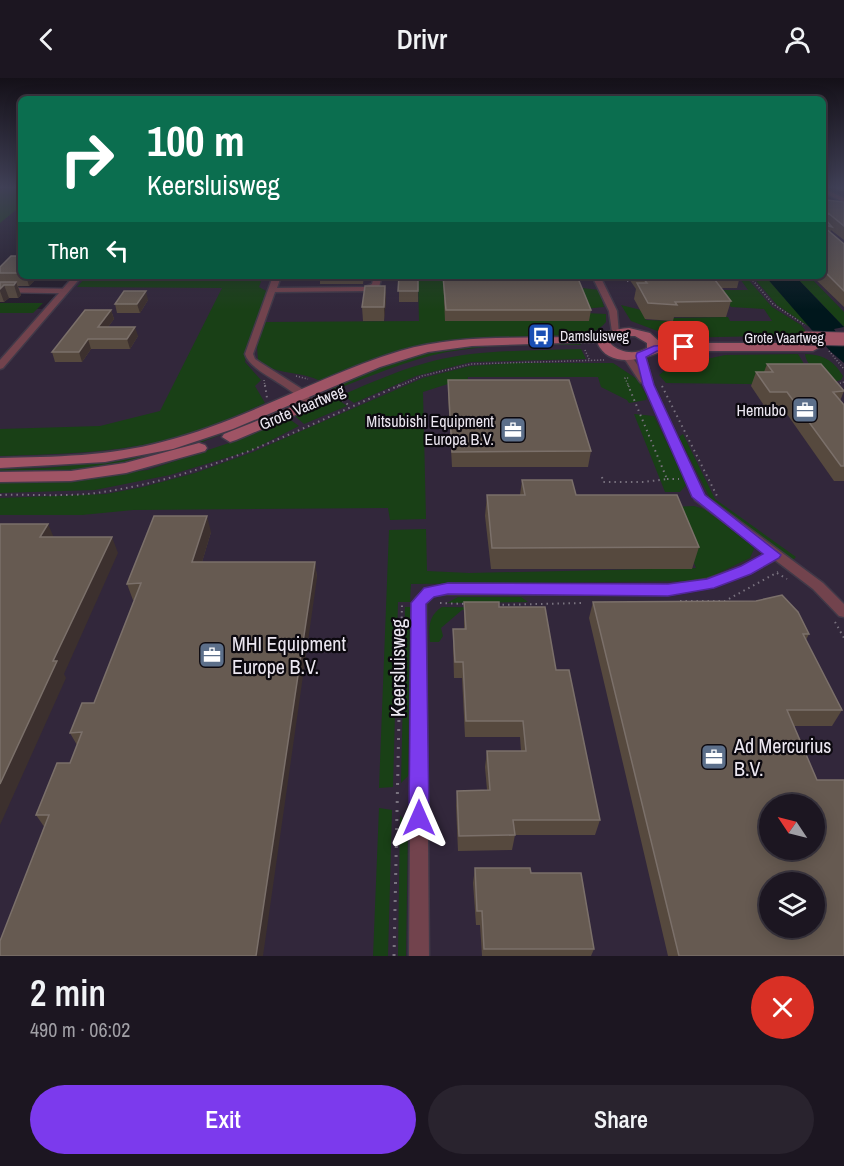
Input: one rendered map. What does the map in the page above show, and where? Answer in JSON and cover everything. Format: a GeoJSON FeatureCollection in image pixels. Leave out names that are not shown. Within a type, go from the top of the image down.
{"type":"FeatureCollection","features":[{"type":"Feature","properties":{"kind":"main road","name":"Grote Vaartweg"},"geometry":{"type":"LineString","coordinates":[[0,477],[71,476],[126,468],[172,457],[216,443],[301,399],[384,361],[430,348],[485,341],[608,340],[632,332]]}},
{"type":"Feature","properties":{"kind":"main road"},"geometry":{"type":"LineString","coordinates":[[608,340],[623,355],[641,356],[653,344],[632,332]]}},
{"type":"Feature","properties":{"kind":"main road","name":"Grote Vaartweg"},"geometry":{"type":"LineString","coordinates":[[653,344],[809,338],[844,339]]}},
{"type":"Feature","properties":{"kind":"main road","name":"Grote Vaartweg"},"geometry":{"type":"LineString","coordinates":[[809,338],[844,347]]}},
{"type":"Feature","properties":{"kind":"main road","name":"Grote Vaartweg"},"geometry":{"type":"LineString","coordinates":[[0,463],[76,461],[167,446],[301,399]]}},
{"type":"Feature","properties":{"kind":"street"},"geometry":{"type":"LineString","coordinates":[[0,366],[75,279]]}},
{"type":"Feature","properties":{"kind":"street"},"geometry":{"type":"LineString","coordinates":[[277,279],[249,354],[251,360],[301,399]]}},
{"type":"Feature","properties":{"kind":"street"},"geometry":{"type":"LineString","coordinates":[[272,290],[366,290],[376,285],[377,279]]}},
{"type":"Feature","properties":{"kind":"street"},"geometry":{"type":"LineString","coordinates":[[597,279],[615,316],[632,332]]}},
{"type":"Feature","properties":{"kind":"street"},"geometry":{"type":"LineString","coordinates":[[608,340],[615,316]]}},
{"type":"Feature","properties":{"kind":"street"},"geometry":{"type":"LineString","coordinates":[[623,355],[629,359],[648,385]]}},
{"type":"Feature","properties":{"kind":"street"},"geometry":{"type":"LineString","coordinates":[[641,356],[648,385],[699,497],[774,555],[783,569],[818,586],[838,615]]}},
{"type":"Feature","properties":{"kind":"street"},"geometry":{"type":"LineString","coordinates":[[266,372],[301,399]]}},
{"type":"Feature","properties":{"kind":"street","name":"Keersluisweg"},"geometry":{"type":"LineString","coordinates":[[419,956],[418,603],[429,592],[448,589],[668,590],[708,584],[746,570],[774,555]]}},
{"type":"Feature","properties":{"kind":"lane"},"geometry":{"type":"LineString","coordinates":[[0,290],[65,291]]}},
{"type":"Feature","properties":{"kind":"path"},"geometry":{"type":"LineString","coordinates":[[627,279],[630,283]]}},
{"type":"Feature","properties":{"kind":"path"},"geometry":{"type":"LineString","coordinates":[[751,279],[772,304],[809,338]]}},
{"type":"Feature","properties":{"kind":"path"},"geometry":{"type":"LineString","coordinates":[[827,350],[844,369]]}},
{"type":"Feature","properties":{"kind":"path","name":"Grote Vaartweg"},"geometry":{"type":"LineString","coordinates":[[0,495],[94,493],[169,478],[254,449],[422,376],[471,364],[555,362]]}},
{"type":"Feature","properties":{"kind":"path"},"geometry":{"type":"LineString","coordinates":[[602,477],[603,482],[644,482],[667,479],[625,378],[637,378],[628,372]]}},
{"type":"Feature","properties":{"kind":"path"},"geometry":{"type":"LineString","coordinates":[[834,384],[844,382]]}},
{"type":"Feature","properties":{"kind":"path"},"geometry":{"type":"LineString","coordinates":[[662,385],[718,499]]}},
{"type":"Feature","properties":{"kind":"path"},"geometry":{"type":"LineString","coordinates":[[680,601],[725,601],[783,569],[794,584]]}},
{"type":"Feature","properties":{"kind":"path"},"geometry":{"type":"LineString","coordinates":[[490,604],[552,605],[592,602]]}},
{"type":"Feature","properties":{"kind":"path"},"geometry":{"type":"LineString","coordinates":[[394,956],[402,605],[469,604]]}},
{"type":"Feature","properties":{"kind":"path"},"geometry":{"type":"LineString","coordinates":[[838,615],[844,638]]}},
{"type":"Feature","properties":{"kind":"shaded area"},"geometry":{"type":"Polygon","coordinates":[[[826,228],[844,228],[844,956],[0,956],[0,309],[42,309],[71,279],[826,279],[826,228]]]}},
{"type":"Feature","properties":{"kind":"green space"},"geometry":{"type":"Polygon","coordinates":[[[84,279],[262,279],[259,287],[268,292],[248,345],[245,362],[261,380],[255,386],[265,403],[198,431],[154,443],[88,452],[0,456],[0,429],[100,426],[160,411],[222,288],[77,287],[84,279]]]}},
{"type":"Feature","properties":{"kind":"green space"},"geometry":{"type":"Polygon","coordinates":[[[418,279],[457,279],[477,319],[485,321],[586,321],[585,313],[606,314],[606,322],[599,329],[589,333],[557,336],[533,333],[531,338],[465,340],[322,382],[314,378],[280,371],[258,360],[257,346],[265,322],[419,321],[418,279]]]}},
{"type":"Feature","properties":{"kind":"green space"},"geometry":{"type":"Polygon","coordinates":[[[740,279],[748,279],[772,307],[801,325],[809,335],[676,338],[631,321],[621,305],[641,310],[646,320],[673,321],[671,318],[728,317],[730,321],[772,321],[764,309],[731,307],[719,290],[748,290],[740,279]]]}},
{"type":"Feature","properties":{"kind":"green space"},"geometry":{"type":"Polygon","coordinates":[[[755,279],[768,279],[811,328],[777,305],[755,279]]]}},
{"type":"Feature","properties":{"kind":"green space"},"geometry":{"type":"Polygon","coordinates":[[[798,279],[812,279],[844,312],[844,327],[798,279]]]}},
{"type":"Feature","properties":{"kind":"green space"},"geometry":{"type":"Polygon","coordinates":[[[574,287],[599,290],[604,307],[583,309],[574,287]]]}},
{"type":"Feature","properties":{"kind":"green space"},"geometry":{"type":"Polygon","coordinates":[[[0,303],[43,303],[33,313],[0,313],[0,303]]]}},
{"type":"Feature","properties":{"kind":"green space"},"geometry":{"type":"Polygon","coordinates":[[[579,342],[581,345],[497,346],[447,352],[404,364],[334,390],[331,387],[387,364],[458,346],[579,342]]]}},
{"type":"Feature","properties":{"kind":"green space"},"geometry":{"type":"Polygon","coordinates":[[[581,349],[586,359],[471,362],[416,376],[354,403],[342,395],[410,368],[451,357],[507,351],[581,349]]]}},
{"type":"Feature","properties":{"kind":"green space"},"geometry":{"type":"Polygon","coordinates":[[[798,354],[809,372],[825,385],[666,383],[659,375],[665,370],[665,361],[670,359],[707,359],[725,355],[798,354]]]}},
{"type":"Feature","properties":{"kind":"green space"},"geometry":{"type":"Polygon","coordinates":[[[805,354],[823,357],[832,362],[843,376],[841,380],[833,382],[820,374],[806,359],[805,354]]]}},
{"type":"Feature","properties":{"kind":"green space"},"geometry":{"type":"Polygon","coordinates":[[[514,363],[613,363],[637,379],[647,396],[646,400],[629,403],[601,387],[598,377],[468,377],[467,382],[454,382],[423,392],[426,519],[390,520],[388,508],[133,510],[82,515],[0,515],[0,498],[106,494],[143,487],[195,473],[253,452],[423,378],[470,366],[514,363]]]}},
{"type":"Feature","properties":{"kind":"green space"},"geometry":{"type":"Polygon","coordinates":[[[336,398],[347,406],[304,424],[295,416],[336,398]]]}},
{"type":"Feature","properties":{"kind":"green space"},"geometry":{"type":"Polygon","coordinates":[[[275,409],[277,411],[209,440],[138,462],[87,469],[0,472],[0,469],[46,468],[110,461],[275,409]]]}},
{"type":"Feature","properties":{"kind":"green space"},"geometry":{"type":"Polygon","coordinates":[[[634,414],[654,416],[687,484],[680,492],[665,492],[634,414]]]}},
{"type":"Feature","properties":{"kind":"green space"},"geometry":{"type":"Polygon","coordinates":[[[288,418],[299,426],[252,450],[170,475],[95,490],[0,493],[0,481],[59,480],[148,470],[244,438],[288,418]]]}},
{"type":"Feature","properties":{"kind":"green space"},"geometry":{"type":"Polygon","coordinates":[[[683,434],[715,499],[796,557],[793,560],[710,498],[679,437],[683,434]]]}},
{"type":"Feature","properties":{"kind":"green space"},"geometry":{"type":"Polygon","coordinates":[[[694,506],[704,509],[751,543],[754,549],[750,558],[702,581],[411,584],[410,602],[398,602],[393,787],[379,788],[389,530],[426,529],[427,571],[469,573],[696,568],[672,507],[694,506]]]}},
{"type":"Feature","properties":{"kind":"green space"},"geometry":{"type":"Polygon","coordinates":[[[458,597],[521,597],[528,602],[447,603],[458,597]]]}},
{"type":"Feature","properties":{"kind":"green space"},"geometry":{"type":"Polygon","coordinates":[[[405,607],[410,607],[408,776],[401,783],[405,607]]]}},
{"type":"Feature","properties":{"kind":"green space"},"geometry":{"type":"Polygon","coordinates":[[[442,607],[530,608],[530,611],[462,610],[441,628],[443,636],[439,642],[430,642],[430,622],[434,614],[442,607]]]}},
{"type":"Feature","properties":{"kind":"green space"},"geometry":{"type":"Polygon","coordinates":[[[379,808],[392,810],[388,956],[373,956],[379,808]]]}},
{"type":"Feature","properties":{"kind":"green space"},"geometry":{"type":"Polygon","coordinates":[[[400,815],[408,826],[406,956],[398,956],[400,815]]]}},
{"type":"Feature","properties":{"kind":"water"},"geometry":{"type":"Polygon","coordinates":[[[768,279],[798,279],[844,327],[834,329],[844,344],[844,363],[830,351],[768,279]]]}},
{"type":"Feature","properties":{"kind":"building"},"geometry":{"type":"Polygon","coordinates":[[[826,229],[844,244],[844,291],[826,273],[826,229]]]}},
{"type":"Feature","properties":{"kind":"building"},"geometry":{"type":"Polygon","coordinates":[[[11,256],[18,256],[18,273],[0,273],[0,267],[11,256]]]}},
{"type":"Feature","properties":{"kind":"building"},"geometry":{"type":"Polygon","coordinates":[[[399,279],[418,279],[418,291],[398,291],[399,279]]]}},
{"type":"Feature","properties":{"kind":"building"},"geometry":{"type":"Polygon","coordinates":[[[443,279],[578,279],[591,310],[446,310],[443,279]]]}},
{"type":"Feature","properties":{"kind":"building"},"geometry":{"type":"Polygon","coordinates":[[[644,279],[714,279],[731,301],[675,302],[677,305],[648,303],[637,283],[647,283],[644,279]]]}},
{"type":"Feature","properties":{"kind":"building"},"geometry":{"type":"Polygon","coordinates":[[[0,282],[16,282],[14,285],[4,285],[0,289],[0,282]]]}},
{"type":"Feature","properties":{"kind":"building"},"geometry":{"type":"Polygon","coordinates":[[[365,286],[385,286],[384,307],[362,307],[365,286]]]}},
{"type":"Feature","properties":{"kind":"building"},"geometry":{"type":"Polygon","coordinates":[[[124,291],[146,291],[137,304],[115,304],[124,291]]]}},
{"type":"Feature","properties":{"kind":"building"},"geometry":{"type":"Polygon","coordinates":[[[85,310],[111,310],[98,327],[135,327],[127,339],[88,339],[79,352],[52,352],[85,310]]]}},
{"type":"Feature","properties":{"kind":"building"},"geometry":{"type":"Polygon","coordinates":[[[767,364],[821,364],[844,391],[833,392],[844,405],[844,466],[841,466],[787,392],[770,392],[756,372],[773,372],[767,364]]]}},
{"type":"Feature","properties":{"kind":"building"},"geometry":{"type":"Polygon","coordinates":[[[448,380],[569,380],[591,451],[452,452],[448,380]]]}},
{"type":"Feature","properties":{"kind":"building"},"geometry":{"type":"Polygon","coordinates":[[[522,480],[572,480],[576,495],[677,495],[699,547],[492,548],[487,495],[525,495],[522,480]]]}},
{"type":"Feature","properties":{"kind":"building"},"geometry":{"type":"Polygon","coordinates":[[[154,516],[207,516],[192,562],[315,562],[256,956],[0,956],[0,941],[49,815],[36,815],[57,763],[70,763],[82,732],[70,733],[82,703],[94,703],[141,583],[127,584],[154,516]]]}},
{"type":"Feature","properties":{"kind":"building"},"geometry":{"type":"Polygon","coordinates":[[[0,524],[48,524],[40,537],[112,537],[53,661],[57,661],[0,784],[0,524]]]}},
{"type":"Feature","properties":{"kind":"building"},"geometry":{"type":"Polygon","coordinates":[[[782,595],[798,612],[809,634],[803,634],[842,710],[787,710],[817,780],[844,780],[844,956],[679,956],[593,602],[756,601],[782,595]]]}},
{"type":"Feature","properties":{"kind":"building"},"geometry":{"type":"Polygon","coordinates":[[[464,602],[499,602],[499,607],[545,607],[556,670],[569,670],[600,820],[513,820],[515,835],[459,836],[457,791],[490,790],[487,751],[526,751],[523,721],[466,721],[463,662],[455,662],[453,629],[466,629],[464,602]]]}},
{"type":"Feature","properties":{"kind":"building"},"geometry":{"type":"Polygon","coordinates":[[[475,868],[530,868],[531,873],[581,873],[594,949],[484,949],[482,911],[477,911],[475,868]]]}},
{"type":"Feature","properties":{"kind":"place","name":"Damsluisweg"},"geometry":{"type":"Point","coordinates":[541,336]}},
{"type":"Feature","properties":{"kind":"place","name":"Hemubo"},"geometry":{"type":"Point","coordinates":[805,410]}},
{"type":"Feature","properties":{"kind":"place","name":"Mitsubishi Equipment Europa B.V."},"geometry":{"type":"Point","coordinates":[513,430]}},
{"type":"Feature","properties":{"kind":"place","name":"MHI Equipment Europe B.V."},"geometry":{"type":"Point","coordinates":[212,655]}},
{"type":"Feature","properties":{"kind":"place","name":"Ad Mercurius B.V."},"geometry":{"type":"Point","coordinates":[714,757]}},
{"type":"Feature","properties":{"kind":"route"},"geometry":{"type":"LineString","coordinates":[[419,818],[418,603],[429,592],[448,589],[668,590],[708,584],[746,570],[774,555],[699,497],[648,385],[641,356],[654,349],[684,347]]}}]}
